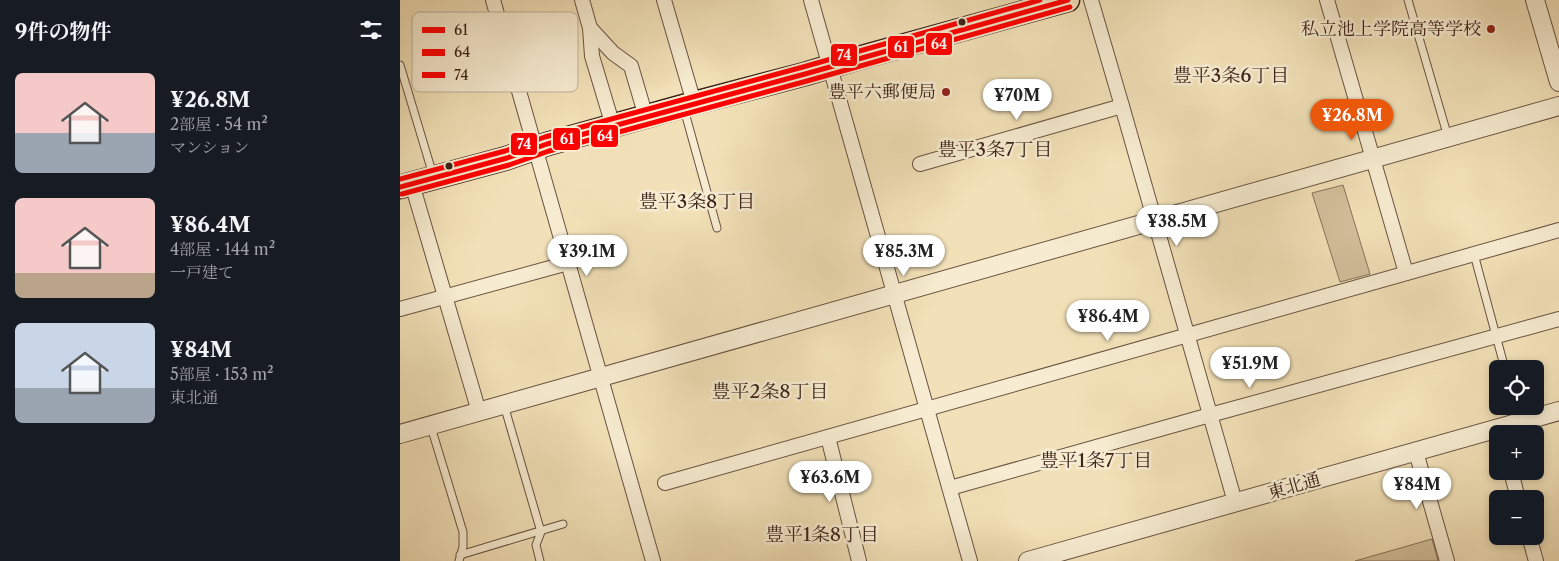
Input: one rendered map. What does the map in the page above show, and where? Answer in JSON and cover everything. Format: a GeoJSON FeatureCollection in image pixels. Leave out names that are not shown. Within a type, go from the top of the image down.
{"type":"FeatureCollection","features":[{"type":"Feature","properties":{"kind":"highway"},"geometry":{"type":"LineString","coordinates":[[406,186],[688,105],[1068,0]]}},
{"type":"Feature","properties":{"kind":"street"},"geometry":{"type":"LineString","coordinates":[[582,0],[590,28],[592,56],[614,126]]}},
{"type":"Feature","properties":{"kind":"street"},"geometry":{"type":"LineString","coordinates":[[664,0],[688,105]]}},
{"type":"Feature","properties":{"kind":"street"},"geometry":{"type":"LineString","coordinates":[[811,0],[970,561]]}},
{"type":"Feature","properties":{"kind":"street"},"geometry":{"type":"LineString","coordinates":[[1091,0],[1235,502]]}},
{"type":"Feature","properties":{"kind":"street"},"geometry":{"type":"LineString","coordinates":[[1327,0],[1406,273]]}},
{"type":"Feature","properties":{"kind":"street"},"geometry":{"type":"LineString","coordinates":[[1535,0],[1559,82]]}},
{"type":"Feature","properties":{"kind":"street"},"geometry":{"type":"LineString","coordinates":[[590,28],[602,43],[631,66],[646,118]]}},
{"type":"Feature","properties":{"kind":"street"},"geometry":{"type":"LineString","coordinates":[[519,92],[653,561]]}},
{"type":"Feature","properties":{"kind":"street"},"geometry":{"type":"LineString","coordinates":[[920,164],[1122,106]]}},
{"type":"Feature","properties":{"kind":"street"},"geometry":{"type":"LineString","coordinates":[[400,434],[1559,106]]}},
{"type":"Feature","properties":{"kind":"street"},"geometry":{"type":"LineString","coordinates":[[406,186],[445,297],[479,412]]}},
{"type":"Feature","properties":{"kind":"street"},"geometry":{"type":"LineString","coordinates":[[666,483],[1559,230]]}},
{"type":"Feature","properties":{"kind":"street"},"geometry":{"type":"LineString","coordinates":[[400,309],[568,262]]}},
{"type":"Feature","properties":{"kind":"street"},"geometry":{"type":"LineString","coordinates":[[950,488],[1559,319]]}},
{"type":"Feature","properties":{"kind":"street","name":"東北通"},"geometry":{"type":"LineString","coordinates":[[1544,412],[1559,411]]}},
{"type":"Feature","properties":{"kind":"street","name":"東北通"},"geometry":{"type":"LineString","coordinates":[[1506,425],[1517,415]]}},
{"type":"Feature","properties":{"kind":"street","name":"東北通"},"geometry":{"type":"LineString","coordinates":[[1028,561],[1235,502],[1489,434]]}},
{"type":"Feature","properties":{"kind":"street"},"geometry":{"type":"LineString","coordinates":[[828,437],[859,561]]}},
{"type":"Feature","properties":{"kind":"street"},"geometry":{"type":"LineString","coordinates":[[1416,452],[1447,561]]}},
{"type":"Feature","properties":{"kind":"street"},"geometry":{"type":"LineString","coordinates":[[1532,545],[1536,561]]}},
{"type":"Feature","properties":{"kind":"lane"},"geometry":{"type":"LineString","coordinates":[[1408,0],[1448,138]]}},
{"type":"Feature","properties":{"kind":"lane"},"geometry":{"type":"LineString","coordinates":[[400,65],[434,178]]}},
{"type":"Feature","properties":{"kind":"lane"},"geometry":{"type":"LineString","coordinates":[[688,105],[718,228]]}},
{"type":"Feature","properties":{"kind":"lane"},"geometry":{"type":"LineString","coordinates":[[1474,254],[1503,360]]}},
{"type":"Feature","properties":{"kind":"lane"},"geometry":{"type":"LineString","coordinates":[[504,404],[541,532],[536,545],[540,561]]}},
{"type":"Feature","properties":{"kind":"lane"},"geometry":{"type":"LineString","coordinates":[[431,425],[463,532],[463,547],[458,559]]}},
{"type":"Feature","properties":{"kind":"lane"},"geometry":{"type":"LineString","coordinates":[[458,559],[563,524]]}},
{"type":"Feature","properties":{"kind":"shaded area"},"geometry":{"type":"Polygon","coordinates":[[[1343,185],[1370,274],[1340,282],[1312,193],[1343,185]]]}},
{"type":"Feature","properties":{"kind":"shaded area"},"geometry":{"type":"Polygon","coordinates":[[[1432,539],[1438,561],[1355,561],[1432,539]]]}},
{"type":"Feature","properties":{"kind":"transit line","name":"74"},"geometry":{"type":"LineString","coordinates":[[400,179],[1040,0]]}},
{"type":"Feature","properties":{"kind":"transit line","name":"61"},"geometry":{"type":"LineString","coordinates":[[400,187],[507,158],[547,144],[1068,0]]}},
{"type":"Feature","properties":{"kind":"transit line","name":"64"},"geometry":{"type":"LineString","coordinates":[[402,194],[509,165],[549,151],[1070,7]]}},
{"type":"Feature","properties":{"kind":"place","name":"私立池上学院高等学校"},"geometry":{"type":"Point","coordinates":[1491,29]}},
{"type":"Feature","properties":{"kind":"place","name":"豊平六郵便局"},"geometry":{"type":"Point","coordinates":[946,92]}},
{"type":"Feature","properties":{"kind":"district","name":"豊平3条6丁目"},"geometry":{"type":"Point","coordinates":[1231,75]}},
{"type":"Feature","properties":{"kind":"district","name":"豊平3条7丁目"},"geometry":{"type":"Point","coordinates":[995,149]}},
{"type":"Feature","properties":{"kind":"district","name":"豊平3条8丁目"},"geometry":{"type":"Point","coordinates":[697,201]}},
{"type":"Feature","properties":{"kind":"district","name":"豊平2条8丁目"},"geometry":{"type":"Point","coordinates":[770,391]}},
{"type":"Feature","properties":{"kind":"district","name":"豊平1条7丁目"},"geometry":{"type":"Point","coordinates":[1096,460]}},
{"type":"Feature","properties":{"kind":"district","name":"豊平1条8丁目"},"geometry":{"type":"Point","coordinates":[822,534]}}]}
